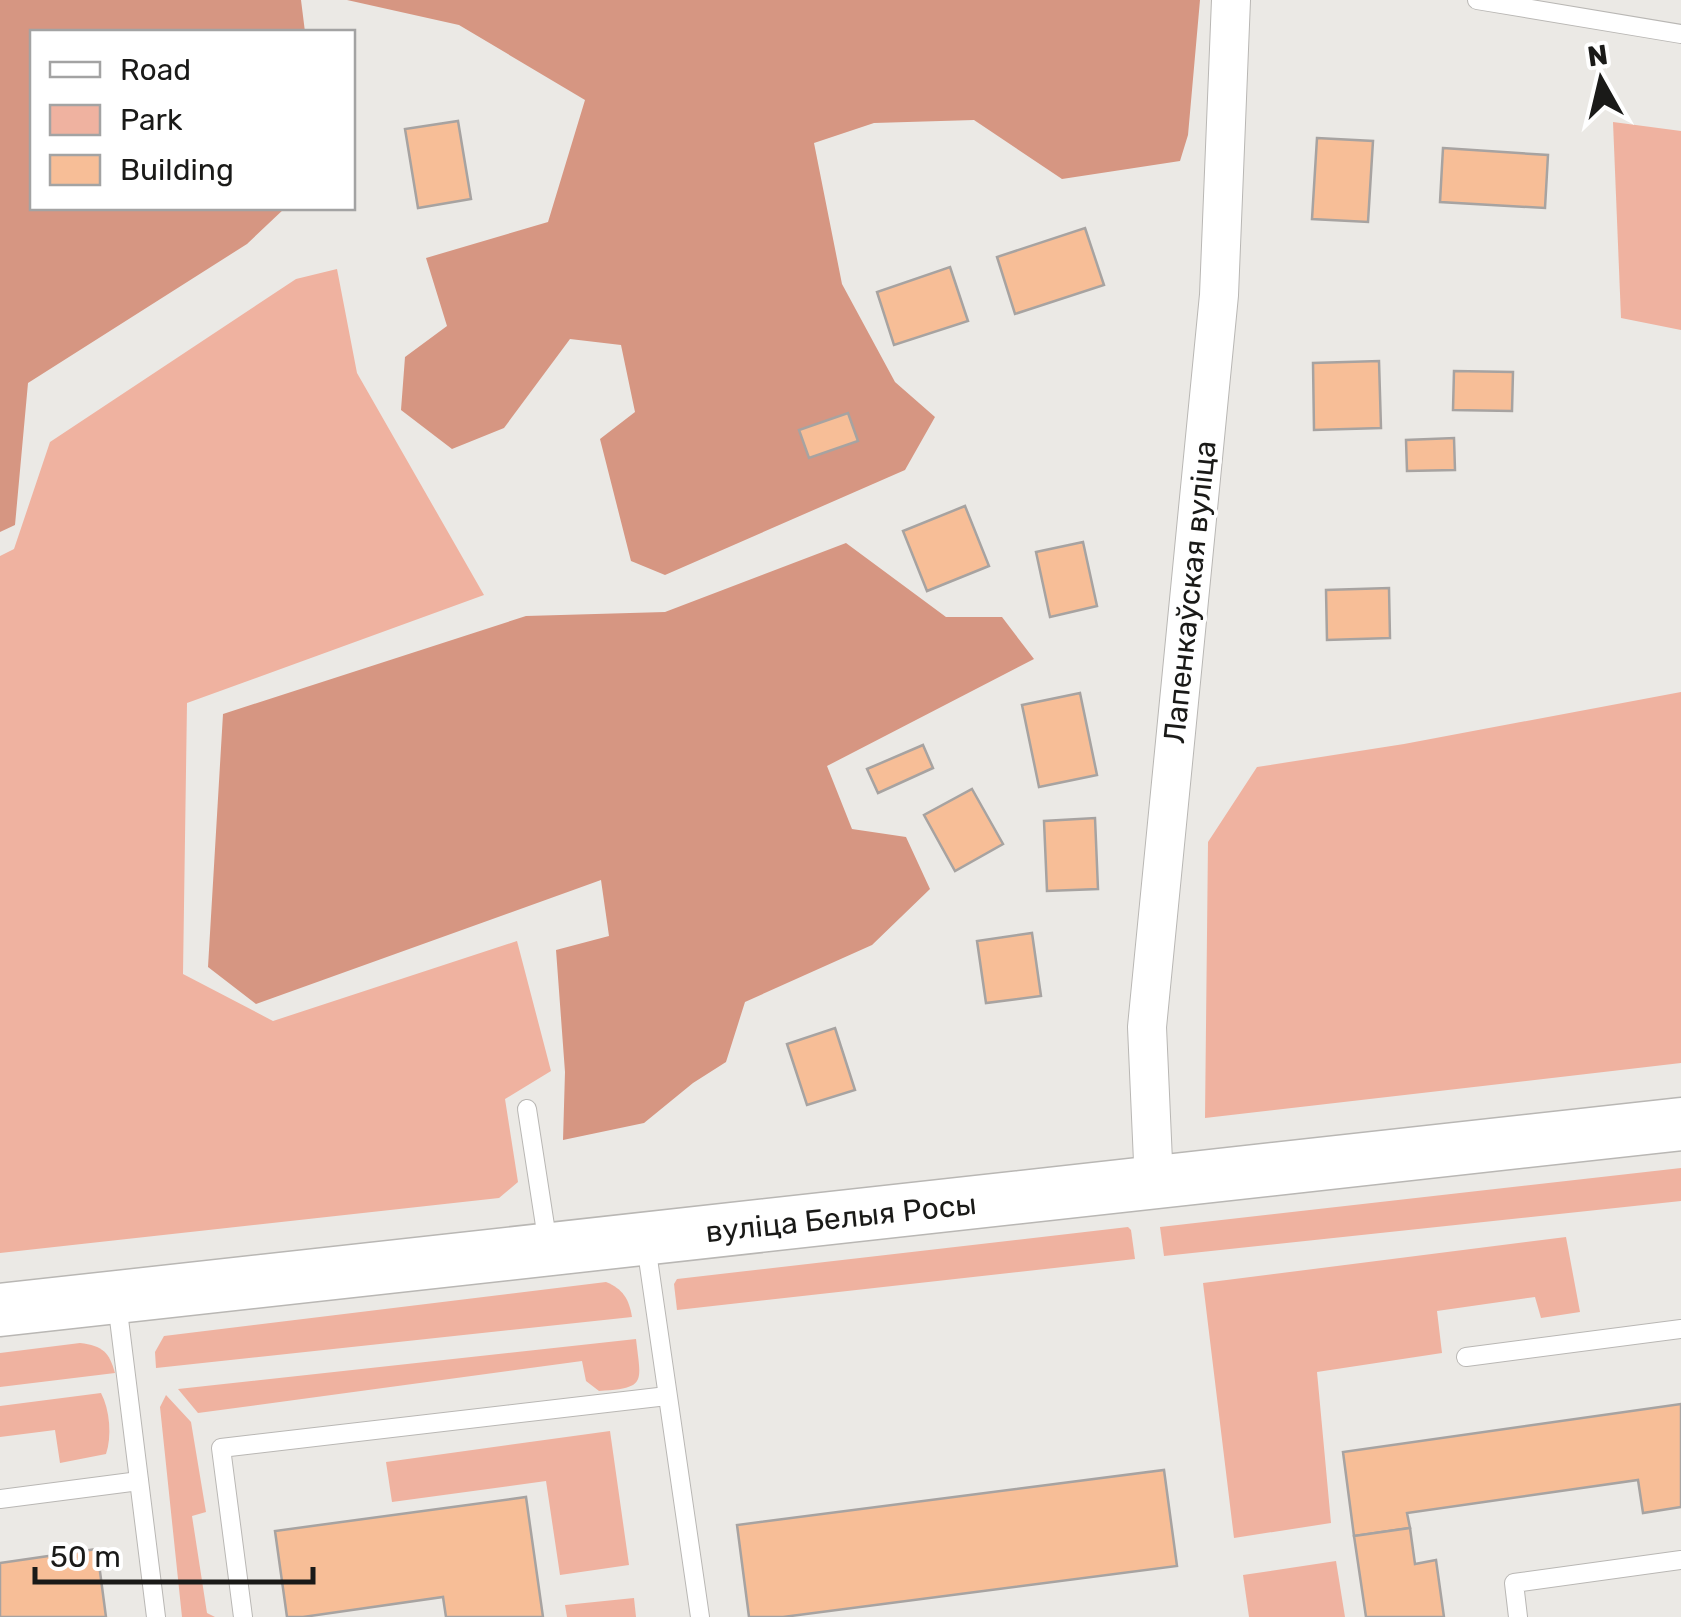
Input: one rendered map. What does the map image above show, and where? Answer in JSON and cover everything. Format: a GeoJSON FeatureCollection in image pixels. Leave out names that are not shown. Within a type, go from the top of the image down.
{"type":"FeatureCollection","features":[{"type":"Feature","properties":{"kind":"main road","name":"вуліца Белыя Росы"},"geometry":{"type":"LineString","coordinates":[[0,1310],[1681,1124]]}},
{"type":"Feature","properties":{"kind":"street","name":"Лапенкаўская вуліца"},"geometry":{"type":"LineString","coordinates":[[1154,1184],[1147,1027],[1219,295],[1231,0]]}},
{"type":"Feature","properties":{"kind":"lane"},"geometry":{"type":"LineString","coordinates":[[1478,0],[1681,34]]}},
{"type":"Feature","properties":{"kind":"lane"},"geometry":{"type":"LineString","coordinates":[[526,1108],[549,1250]]}},
{"type":"Feature","properties":{"kind":"lane"},"geometry":{"type":"LineString","coordinates":[[646,1240],[700,1617]]}},
{"type":"Feature","properties":{"kind":"lane"},"geometry":{"type":"LineString","coordinates":[[117,1298],[156,1617]]}},
{"type":"Feature","properties":{"kind":"lane"},"geometry":{"type":"LineString","coordinates":[[1466,1357],[1681,1329]]}},
{"type":"Feature","properties":{"kind":"lane"},"geometry":{"type":"LineString","coordinates":[[243,1617],[221,1448],[667,1396]]}},
{"type":"Feature","properties":{"kind":"lane"},"geometry":{"type":"LineString","coordinates":[[0,1499],[139,1481]]}},
{"type":"Feature","properties":{"kind":"lane"},"geometry":{"type":"LineString","coordinates":[[1518,1617],[1514,1583],[1681,1560]]}},
{"type":"Feature","properties":{"kind":"green space"},"geometry":{"type":"Polygon","coordinates":[[[1613,122],[1681,131],[1681,330],[1621,318],[1613,122]]]}},
{"type":"Feature","properties":{"kind":"green space"},"geometry":{"type":"Polygon","coordinates":[[[337,269],[357,373],[484,595],[187,703],[183,974],[273,1021],[517,941],[551,1071],[505,1099],[518,1182],[499,1198],[0,1253],[0,556],[14,549],[50,442],[296,279],[337,269]]]}},
{"type":"Feature","properties":{"kind":"green space"},"geometry":{"type":"Polygon","coordinates":[[[1681,692],[1681,1063],[1205,1118],[1208,842],[1257,767],[1681,692]]]}},
{"type":"Feature","properties":{"kind":"green space"},"geometry":{"type":"Polygon","coordinates":[[[1681,1168],[1681,1201],[1164,1256],[1160,1227],[1681,1168]]]}},
{"type":"Feature","properties":{"kind":"green space"},"geometry":{"type":"Polygon","coordinates":[[[1128,1227],[1135,1259],[677,1310],[677,1279],[1128,1227]]]}},
{"type":"Feature","properties":{"kind":"green space"},"geometry":{"type":"Polygon","coordinates":[[[1566,1237],[1580,1312],[1541,1318],[1535,1297],[1437,1311],[1442,1353],[1317,1372],[1331,1523],[1234,1538],[1203,1283],[1566,1237]]]}},
{"type":"Feature","properties":{"kind":"green space"},"geometry":{"type":"Polygon","coordinates":[[[606,1282],[624,1295],[632,1317],[156,1368],[155,1352],[164,1336],[606,1282]]]}},
{"type":"Feature","properties":{"kind":"green space"},"geometry":{"type":"Polygon","coordinates":[[[636,1339],[637,1380],[615,1390],[599,1391],[586,1381],[582,1361],[198,1413],[178,1389],[636,1339]]]}},
{"type":"Feature","properties":{"kind":"green space"},"geometry":{"type":"Polygon","coordinates":[[[80,1343],[104,1351],[115,1373],[0,1387],[0,1353],[80,1343]]]}},
{"type":"Feature","properties":{"kind":"green space"},"geometry":{"type":"Polygon","coordinates":[[[101,1393],[109,1424],[106,1454],[60,1463],[55,1430],[0,1437],[0,1406],[101,1393]]]}},
{"type":"Feature","properties":{"kind":"green space"},"geometry":{"type":"Polygon","coordinates":[[[166,1395],[191,1422],[206,1512],[192,1516],[207,1613],[215,1617],[182,1617],[160,1407],[166,1395]]]}},
{"type":"Feature","properties":{"kind":"green space"},"geometry":{"type":"Polygon","coordinates":[[[610,1431],[629,1565],[560,1575],[546,1481],[392,1502],[386,1462],[610,1431]]]}},
{"type":"Feature","properties":{"kind":"green space"},"geometry":{"type":"Polygon","coordinates":[[[1336,1561],[1345,1617],[1249,1617],[1243,1575],[1336,1561]]]}},
{"type":"Feature","properties":{"kind":"green space"},"geometry":{"type":"Polygon","coordinates":[[[634,1598],[636,1617],[567,1617],[565,1605],[634,1598]]]}},
{"type":"Feature","properties":{"kind":"shaded area"},"geometry":{"type":"Polygon","coordinates":[[[0,0],[301,0],[305,30],[30,30],[30,210],[283,210],[247,244],[28,383],[15,525],[0,532],[0,0]]]}},
{"type":"Feature","properties":{"kind":"shaded area"},"geometry":{"type":"Polygon","coordinates":[[[347,0],[1200,0],[1188,135],[1180,161],[1062,179],[974,120],[874,123],[814,143],[842,284],[895,382],[935,417],[905,470],[665,575],[631,561],[600,439],[635,412],[621,345],[570,339],[504,428],[452,449],[401,410],[405,357],[447,326],[426,258],[548,222],[585,100],[459,25],[347,0]]]}},
{"type":"Feature","properties":{"kind":"shaded area"},"geometry":{"type":"Polygon","coordinates":[[[846,543],[946,617],[1002,617],[1034,659],[827,766],[852,829],[906,837],[930,889],[872,945],[745,1002],[726,1062],[644,1123],[563,1140],[565,1072],[556,950],[609,936],[601,880],[256,1004],[208,967],[223,714],[526,616],[665,612],[846,543]]]}},
{"type":"Feature","properties":{"kind":"building"},"geometry":{"type":"Polygon","coordinates":[[[458,121],[471,199],[418,208],[405,129],[458,121]]]}},
{"type":"Feature","properties":{"kind":"building"},"geometry":{"type":"Polygon","coordinates":[[[1317,138],[1373,141],[1368,222],[1312,219],[1317,138]]]}},
{"type":"Feature","properties":{"kind":"building"},"geometry":{"type":"Polygon","coordinates":[[[1443,148],[1548,155],[1545,208],[1440,202],[1443,148]]]}},
{"type":"Feature","properties":{"kind":"building"},"geometry":{"type":"Polygon","coordinates":[[[1085,228],[1104,285],[1015,314],[997,257],[1085,228]]]}},
{"type":"Feature","properties":{"kind":"building"},"geometry":{"type":"Polygon","coordinates":[[[950,267],[968,321],[894,345],[877,292],[950,267]]]}},
{"type":"Feature","properties":{"kind":"building"},"geometry":{"type":"Polygon","coordinates":[[[1379,361],[1381,428],[1314,430],[1313,363],[1379,361]]]}},
{"type":"Feature","properties":{"kind":"building"},"geometry":{"type":"Polygon","coordinates":[[[1454,371],[1513,372],[1512,411],[1453,410],[1454,371]]]}},
{"type":"Feature","properties":{"kind":"building"},"geometry":{"type":"Polygon","coordinates":[[[848,413],[858,441],[809,458],[799,430],[848,413]]]}},
{"type":"Feature","properties":{"kind":"building"},"geometry":{"type":"Polygon","coordinates":[[[1454,438],[1455,470],[1407,471],[1406,440],[1454,438]]]}},
{"type":"Feature","properties":{"kind":"building"},"geometry":{"type":"Polygon","coordinates":[[[965,506],[989,566],[927,591],[903,531],[965,506]]]}},
{"type":"Feature","properties":{"kind":"building"},"geometry":{"type":"Polygon","coordinates":[[[1083,542],[1097,606],[1050,617],[1036,552],[1083,542]]]}},
{"type":"Feature","properties":{"kind":"building"},"geometry":{"type":"Polygon","coordinates":[[[1389,588],[1390,638],[1327,640],[1326,590],[1389,588]]]}},
{"type":"Feature","properties":{"kind":"building"},"geometry":{"type":"Polygon","coordinates":[[[1080,693],[1097,775],[1039,787],[1022,705],[1080,693]]]}},
{"type":"Feature","properties":{"kind":"building"},"geometry":{"type":"Polygon","coordinates":[[[923,745],[933,768],[878,793],[867,769],[923,745]]]}},
{"type":"Feature","properties":{"kind":"building"},"geometry":{"type":"Polygon","coordinates":[[[972,789],[1003,844],[955,871],[924,815],[972,789]]]}},
{"type":"Feature","properties":{"kind":"building"},"geometry":{"type":"Polygon","coordinates":[[[1095,818],[1098,889],[1047,891],[1044,821],[1095,818]]]}},
{"type":"Feature","properties":{"kind":"building"},"geometry":{"type":"Polygon","coordinates":[[[1032,933],[1041,996],[986,1003],[977,941],[1032,933]]]}},
{"type":"Feature","properties":{"kind":"building"},"geometry":{"type":"Polygon","coordinates":[[[835,1028],[855,1090],[807,1105],[787,1044],[835,1028]]]}},
{"type":"Feature","properties":{"kind":"building"},"geometry":{"type":"Polygon","coordinates":[[[1681,1404],[1681,1507],[1643,1513],[1638,1480],[1407,1513],[1410,1528],[1354,1536],[1343,1452],[1681,1404]]]}},
{"type":"Feature","properties":{"kind":"building"},"geometry":{"type":"Polygon","coordinates":[[[1164,1470],[1177,1566],[783,1617],[749,1617],[737,1525],[1164,1470]]]}},
{"type":"Feature","properties":{"kind":"building"},"geometry":{"type":"Polygon","coordinates":[[[526,1497],[543,1617],[446,1617],[443,1597],[287,1617],[275,1531],[526,1497]]]}},
{"type":"Feature","properties":{"kind":"building"},"geometry":{"type":"Polygon","coordinates":[[[1410,1528],[1415,1564],[1436,1560],[1444,1617],[1366,1617],[1354,1536],[1410,1528]]]}},
{"type":"Feature","properties":{"kind":"building"},"geometry":{"type":"Polygon","coordinates":[[[97,1549],[106,1617],[0,1617],[0,1563],[97,1549]]]}}]}
